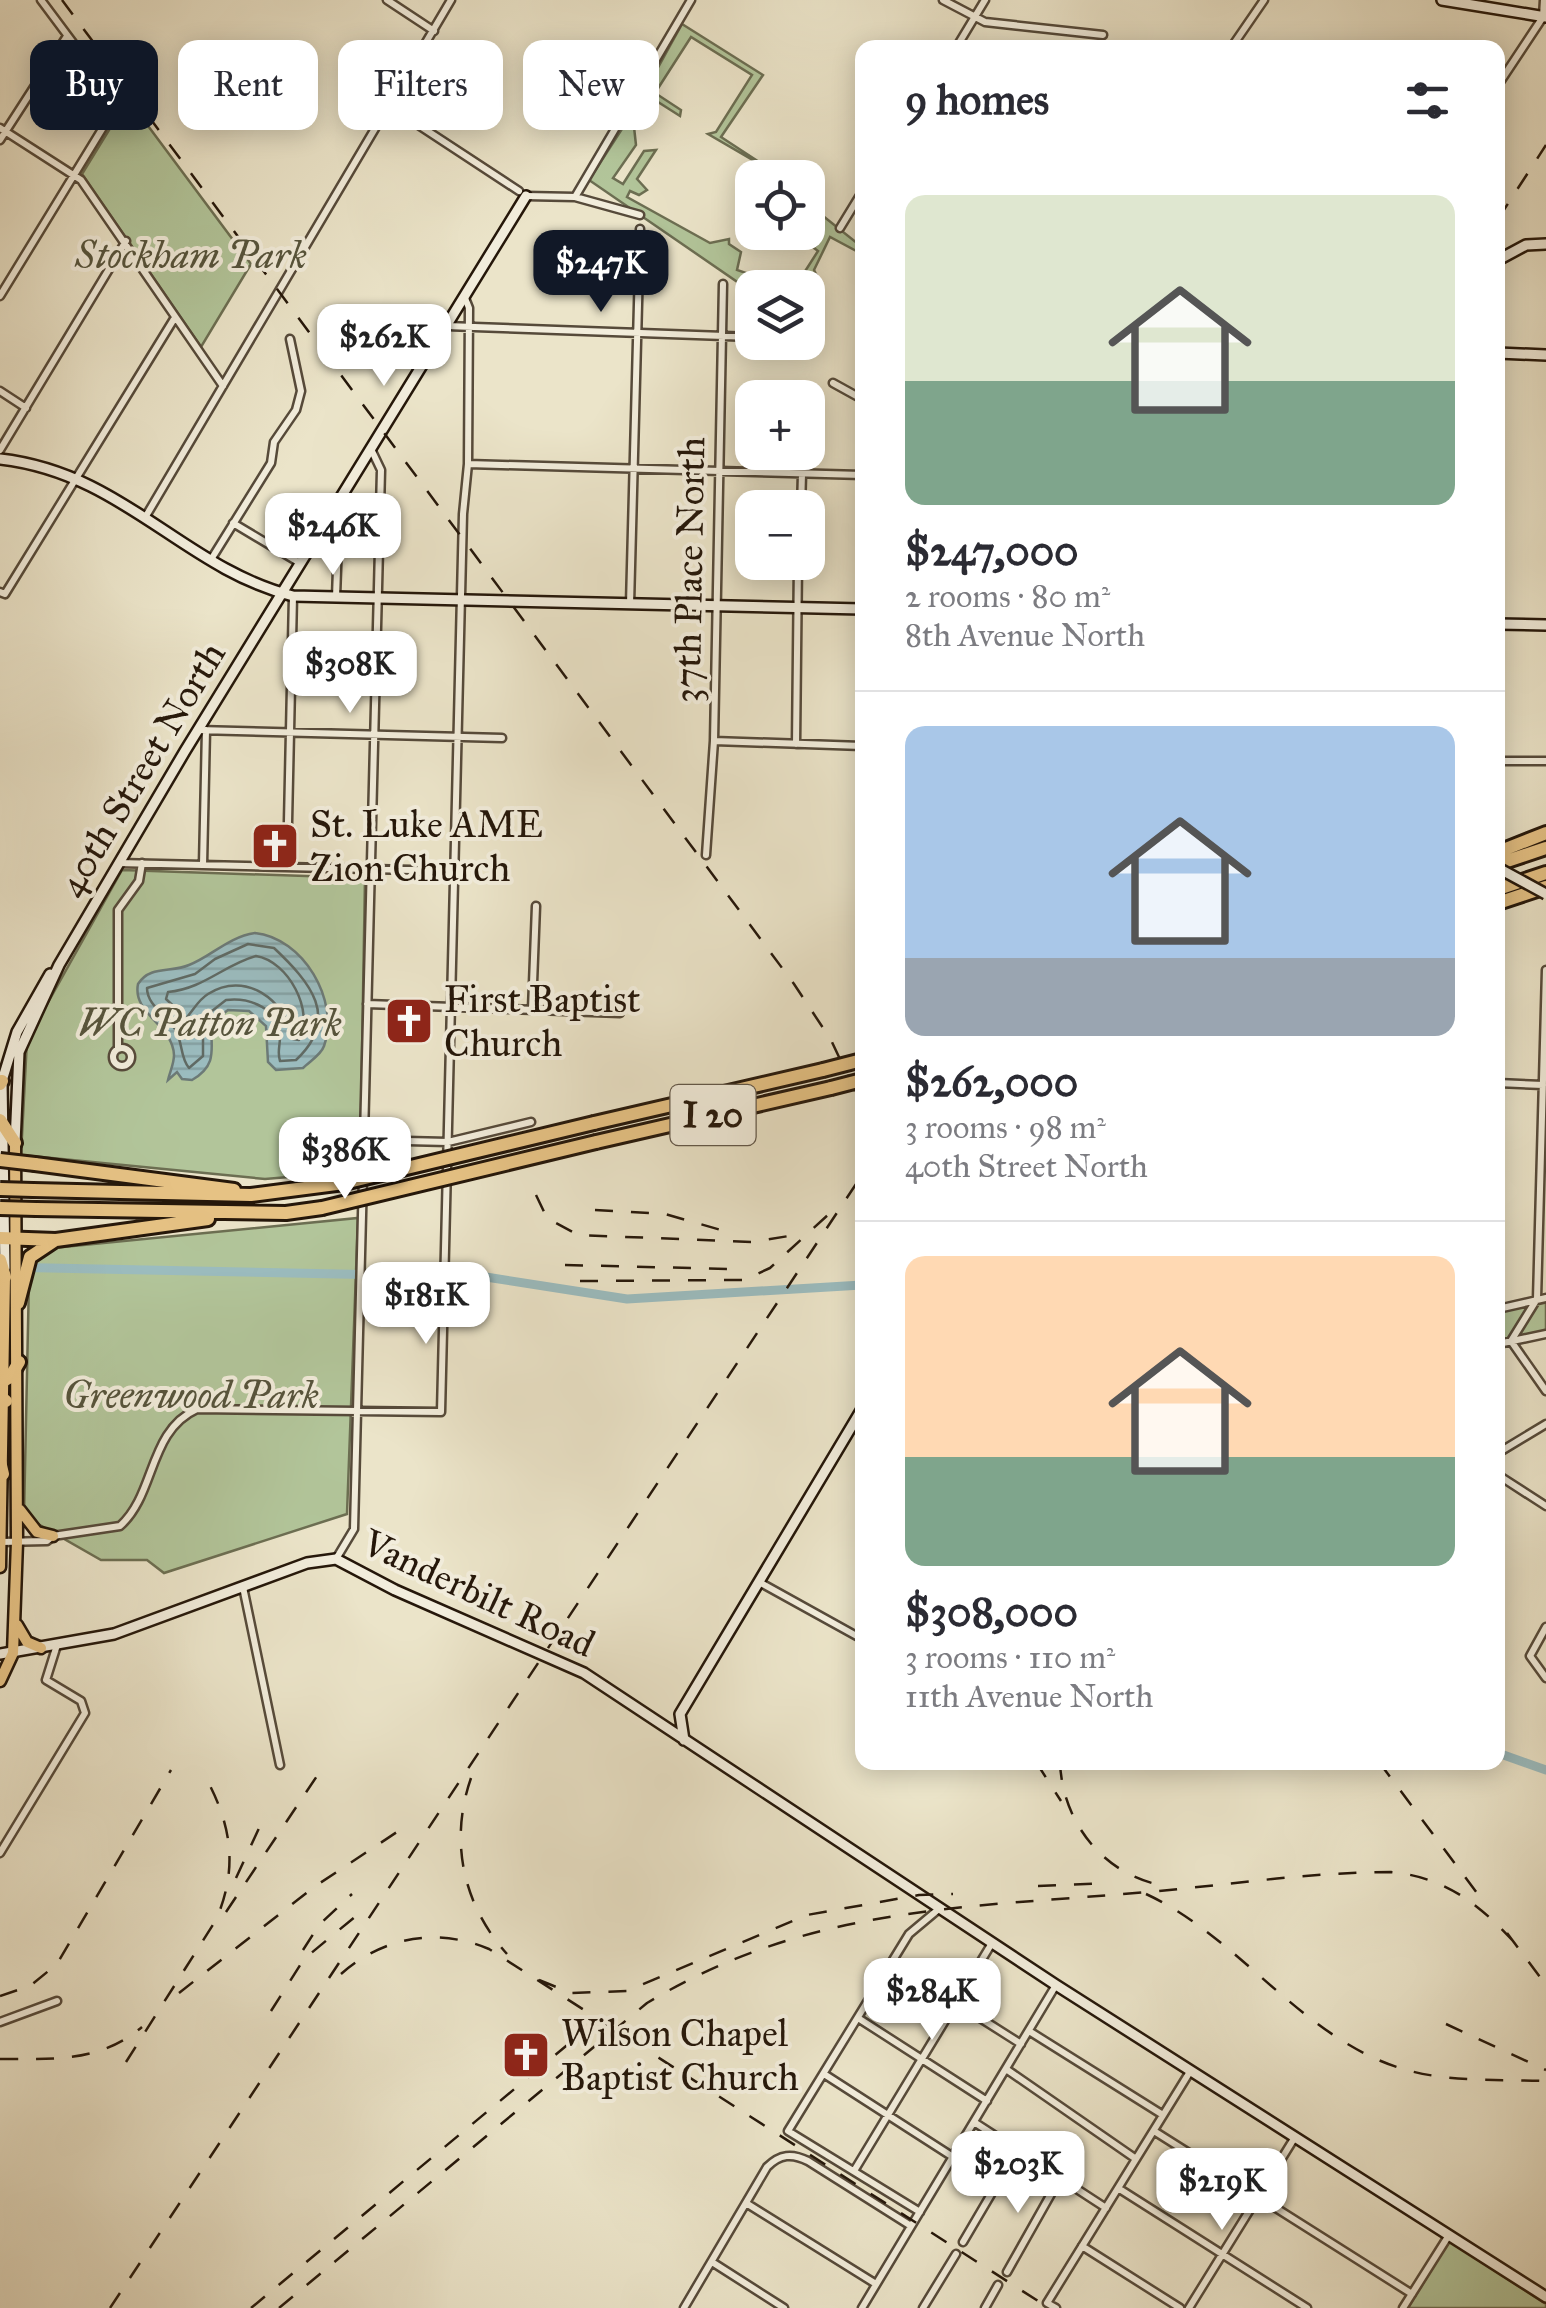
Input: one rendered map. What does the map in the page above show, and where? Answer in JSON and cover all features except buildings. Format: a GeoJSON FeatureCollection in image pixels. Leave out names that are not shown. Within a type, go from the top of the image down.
{"type":"FeatureCollection","features":[{"type":"Feature","properties":{"kind":"highway"},"geometry":{"type":"LineString","coordinates":[[1505,849],[1546,833]]}},
{"type":"Feature","properties":{"kind":"highway"},"geometry":{"type":"LineString","coordinates":[[1505,863],[1546,848]]}},
{"type":"Feature","properties":{"kind":"highway"},"geometry":{"type":"LineString","coordinates":[[1505,887],[1546,873]]}},
{"type":"Feature","properties":{"kind":"highway"},"geometry":{"type":"LineString","coordinates":[[1505,901],[1546,890]]}},
{"type":"Feature","properties":{"kind":"highway","name":"I 20"},"geometry":{"type":"LineString","coordinates":[[0,1189],[251,1196],[344,1184],[855,1062]]}},
{"type":"Feature","properties":{"kind":"highway","name":"I 20"},"geometry":{"type":"LineString","coordinates":[[0,1208],[266,1212],[322,1208],[855,1082]]}},
{"type":"Feature","properties":{"kind":"highway"},"geometry":{"type":"LineString","coordinates":[[0,1120],[15,1143]]}},
{"type":"Feature","properties":{"kind":"highway"},"geometry":{"type":"LineString","coordinates":[[0,1160],[226,1187],[251,1196]]}},
{"type":"Feature","properties":{"kind":"highway"},"geometry":{"type":"LineString","coordinates":[[7,1238],[56,1240],[266,1212]]}},
{"type":"Feature","properties":{"kind":"highway"},"geometry":{"type":"LineString","coordinates":[[10,1259],[56,1240]]}},
{"type":"Feature","properties":{"kind":"highway"},"geometry":{"type":"LineString","coordinates":[[10,1259],[18,1303]]}},
{"type":"Feature","properties":{"kind":"highway"},"geometry":{"type":"LineString","coordinates":[[10,1259],[16,1277]]}},
{"type":"Feature","properties":{"kind":"highway"},"geometry":{"type":"LineString","coordinates":[[3,1381],[19,1362]]}},
{"type":"Feature","properties":{"kind":"main road"},"geometry":{"type":"LineString","coordinates":[[10,1259],[7,1238],[15,1143]]}},
{"type":"Feature","properties":{"kind":"main road"},"geometry":{"type":"LineString","coordinates":[[0,1567],[3,1381],[16,1277]]}},
{"type":"Feature","properties":{"kind":"main road"},"geometry":{"type":"LineString","coordinates":[[0,1681],[14,1620],[18,1303]]}},
{"type":"Feature","properties":{"kind":"main road"},"geometry":{"type":"LineString","coordinates":[[17,1505],[29,1525],[53,1536]]}},
{"type":"Feature","properties":{"kind":"main road"},"geometry":{"type":"LineString","coordinates":[[14,1620],[26,1642],[41,1648]]}},
{"type":"Feature","properties":{"kind":"street"},"geometry":{"type":"LineString","coordinates":[[0,296],[118,103],[41,0]]}},
{"type":"Feature","properties":{"kind":"street"},"geometry":{"type":"LineString","coordinates":[[386,0],[434,30]]}},
{"type":"Feature","properties":{"kind":"street"},"geometry":{"type":"LineString","coordinates":[[428,40],[452,0]]}},
{"type":"Feature","properties":{"kind":"street"},"geometry":{"type":"LineString","coordinates":[[574,197],[691,0]]}},
{"type":"Feature","properties":{"kind":"street"},"geometry":{"type":"LineString","coordinates":[[943,0],[974,18],[1103,34]]}},
{"type":"Feature","properties":{"kind":"street"},"geometry":{"type":"LineString","coordinates":[[961,40],[985,0]]}},
{"type":"Feature","properties":{"kind":"street"},"geometry":{"type":"LineString","coordinates":[[1236,40],[1264,0]]}},
{"type":"Feature","properties":{"kind":"street"},"geometry":{"type":"LineString","coordinates":[[1442,0],[1544,17]]}},
{"type":"Feature","properties":{"kind":"street"},"geometry":{"type":"LineString","coordinates":[[1505,75],[1544,17],[1544,0]]}},
{"type":"Feature","properties":{"kind":"street"},"geometry":{"type":"LineString","coordinates":[[0,140],[3,129],[68,36]]}},
{"type":"Feature","properties":{"kind":"street"},"geometry":{"type":"LineString","coordinates":[[3,129],[75,175],[126,241],[222,386]]}},
{"type":"Feature","properties":{"kind":"street"},"geometry":{"type":"LineString","coordinates":[[146,516],[378,130]]}},
{"type":"Feature","properties":{"kind":"street"},"geometry":{"type":"LineString","coordinates":[[425,130],[523,194],[574,197],[640,214]]}},
{"type":"Feature","properties":{"kind":"street","name":"40th Street North"},"geometry":{"type":"LineString","coordinates":[[59,965],[117,863],[288,595],[300,563],[523,194]]}},
{"type":"Feature","properties":{"kind":"street"},"geometry":{"type":"LineString","coordinates":[[840,228],[855,203]]}},
{"type":"Feature","properties":{"kind":"street"},"geometry":{"type":"LineString","coordinates":[[630,604],[640,229]]}},
{"type":"Feature","properties":{"kind":"street"},"geometry":{"type":"LineString","coordinates":[[0,450],[126,241]]}},
{"type":"Feature","properties":{"kind":"street"},"geometry":{"type":"LineString","coordinates":[[1505,256],[1526,245],[1546,244]]}},
{"type":"Feature","properties":{"kind":"street","name":"37th Place North"},"geometry":{"type":"LineString","coordinates":[[706,855],[714,741],[723,284]]}},
{"type":"Feature","properties":{"kind":"street"},"geometry":{"type":"LineString","coordinates":[[0,1542],[47,1542],[53,1536],[110,1531],[126,1521],[166,1434],[182,1416],[196,1409],[441,1412],[468,464],[469,330],[464,296]]}},
{"type":"Feature","properties":{"kind":"street"},"geometry":{"type":"LineString","coordinates":[[2,593],[174,318]]}},
{"type":"Feature","properties":{"kind":"street"},"geometry":{"type":"LineString","coordinates":[[446,326],[469,330],[735,336]]}},
{"type":"Feature","properties":{"kind":"street"},"geometry":{"type":"LineString","coordinates":[[212,558],[270,463],[274,442],[296,410],[300,391],[290,339]]}},
{"type":"Feature","properties":{"kind":"street"},"geometry":{"type":"LineString","coordinates":[[1505,353],[1546,354]]}},
{"type":"Feature","properties":{"kind":"street"},"geometry":{"type":"LineString","coordinates":[[833,384],[855,395]]}},
{"type":"Feature","properties":{"kind":"street"},"geometry":{"type":"LineString","coordinates":[[0,391],[26,408]]}},
{"type":"Feature","properties":{"kind":"street"},"geometry":{"type":"LineString","coordinates":[[336,1559],[354,1529],[381,470],[371,450]]}},
{"type":"Feature","properties":{"kind":"street"},"geometry":{"type":"LineString","coordinates":[[0,459],[40,464],[78,477],[212,558],[288,595],[855,610]]}},
{"type":"Feature","properties":{"kind":"street"},"geometry":{"type":"LineString","coordinates":[[468,464],[855,475]]}},
{"type":"Feature","properties":{"kind":"street"},"geometry":{"type":"LineString","coordinates":[[801,490],[802,474]]}},
{"type":"Feature","properties":{"kind":"street"},"geometry":{"type":"LineString","coordinates":[[334,506],[339,514],[336,597]]}},
{"type":"Feature","properties":{"kind":"street"},"geometry":{"type":"LineString","coordinates":[[233,523],[300,563]]}},
{"type":"Feature","properties":{"kind":"street"},"geometry":{"type":"LineString","coordinates":[[796,744],[798,580]]}},
{"type":"Feature","properties":{"kind":"street"},"geometry":{"type":"LineString","coordinates":[[287,867],[291,732],[288,595]]}},
{"type":"Feature","properties":{"kind":"street"},"geometry":{"type":"LineString","coordinates":[[1505,624],[1546,625]]}},
{"type":"Feature","properties":{"kind":"street"},"geometry":{"type":"LineString","coordinates":[[203,865],[202,730],[502,738]]}},
{"type":"Feature","properties":{"kind":"street"},"geometry":{"type":"LineString","coordinates":[[714,741],[855,746]]}},
{"type":"Feature","properties":{"kind":"street"},"geometry":{"type":"LineString","coordinates":[[1505,760],[1546,761]]}},
{"type":"Feature","properties":{"kind":"street"},"geometry":{"type":"LineString","coordinates":[[117,863],[454,871]]}},
{"type":"Feature","properties":{"kind":"street"},"geometry":{"type":"LineString","coordinates":[[118,1048],[118,910],[139,881],[142,863]]}},
{"type":"Feature","properties":{"kind":"street"},"geometry":{"type":"LineString","coordinates":[[1505,870],[1546,890]]}},
{"type":"Feature","properties":{"kind":"street"},"geometry":{"type":"LineString","coordinates":[[532,1010],[536,906]]}},
{"type":"Feature","properties":{"kind":"street"},"geometry":{"type":"LineString","coordinates":[[15,1143],[16,1071],[26,1030],[59,965]]}},
{"type":"Feature","properties":{"kind":"street"},"geometry":{"type":"LineString","coordinates":[[7,1238],[0,1120],[2,1078],[17,1032],[59,965]]}},
{"type":"Feature","properties":{"kind":"street"},"geometry":{"type":"LineString","coordinates":[[1511,1342],[1542,1299],[1546,970]]}},
{"type":"Feature","properties":{"kind":"street"},"geometry":{"type":"LineString","coordinates":[[367,1004],[620,1013]]}},
{"type":"Feature","properties":{"kind":"street"},"geometry":{"type":"LineString","coordinates":[[1505,1084],[1542,1085]]}},
{"type":"Feature","properties":{"kind":"street"},"geometry":{"type":"LineString","coordinates":[[364,1140],[448,1142],[531,1122]]}},
{"type":"Feature","properties":{"kind":"street"},"geometry":{"type":"LineString","coordinates":[[361,1288],[445,1291]]}},
{"type":"Feature","properties":{"kind":"street"},"geometry":{"type":"LineString","coordinates":[[1505,1307],[1542,1299]]}},
{"type":"Feature","properties":{"kind":"street"},"geometry":{"type":"LineString","coordinates":[[1505,1343],[1546,1334]]}},
{"type":"Feature","properties":{"kind":"street"},"geometry":{"type":"LineString","coordinates":[[1511,1342],[1546,1391]]}},
{"type":"Feature","properties":{"kind":"street"},"geometry":{"type":"LineString","coordinates":[[654,1720],[666,1722],[680,1714],[855,1421]]}},
{"type":"Feature","properties":{"kind":"street"},"geometry":{"type":"LineString","coordinates":[[1505,1448],[1546,1424]]}},
{"type":"Feature","properties":{"kind":"street"},"geometry":{"type":"LineString","coordinates":[[1505,1480],[1546,1506]]}},
{"type":"Feature","properties":{"kind":"street","name":"Vanderbilt Road"},"geometry":{"type":"LineString","coordinates":[[6,1653],[114,1634],[306,1562],[336,1559],[395,1590],[556,1659],[1056,1985],[1546,2297]]}},
{"type":"Feature","properties":{"kind":"street"},"geometry":{"type":"LineString","coordinates":[[759,1582],[855,1635]]}},
{"type":"Feature","properties":{"kind":"street"},"geometry":{"type":"LineString","coordinates":[[243,1588],[280,1765]]}},
{"type":"Feature","properties":{"kind":"street"},"geometry":{"type":"LineString","coordinates":[[1546,1627],[1530,1656],[1546,1678]]}},
{"type":"Feature","properties":{"kind":"street"},"geometry":{"type":"LineString","coordinates":[[0,1853],[85,1713],[81,1701],[46,1680],[57,1646]]}},
{"type":"Feature","properties":{"kind":"street"},"geometry":{"type":"LineString","coordinates":[[680,1714],[684,1740]]}},
{"type":"Feature","properties":{"kind":"street"},"geometry":{"type":"LineString","coordinates":[[920,2212],[788,2131],[909,1934],[940,1908]]}},
{"type":"Feature","properties":{"kind":"street"},"geometry":{"type":"LineString","coordinates":[[854,2171],[992,1943]]}},
{"type":"Feature","properties":{"kind":"street"},"geometry":{"type":"LineString","coordinates":[[892,1962],[1021,2044]]}},
{"type":"Feature","properties":{"kind":"street"},"geometry":{"type":"LineString","coordinates":[[862,2308],[907,2224],[920,2212],[1056,1985]]}},
{"type":"Feature","properties":{"kind":"street"},"geometry":{"type":"LineString","coordinates":[[0,2022],[57,2002]]}},
{"type":"Feature","properties":{"kind":"street"},"geometry":{"type":"LineString","coordinates":[[858,2018],[987,2101]]}},
{"type":"Feature","properties":{"kind":"street"},"geometry":{"type":"LineString","coordinates":[[1028,2031],[1163,2114]]}},
{"type":"Feature","properties":{"kind":"street"},"geometry":{"type":"LineString","coordinates":[[1006,2068],[1136,2158]]}},
{"type":"Feature","properties":{"kind":"street"},"geometry":{"type":"LineString","coordinates":[[1056,2308],[1048,2303],[1190,2070]]}},
{"type":"Feature","properties":{"kind":"street"},"geometry":{"type":"LineString","coordinates":[[824,2074],[953,2157]]}},
{"type":"Feature","properties":{"kind":"street"},"geometry":{"type":"LineString","coordinates":[[974,2122],[1106,2208]]}},
{"type":"Feature","properties":{"kind":"street"},"geometry":{"type":"LineString","coordinates":[[1154,2131],[1412,2294]]}},
{"type":"Feature","properties":{"kind":"street"},"geometry":{"type":"LineString","coordinates":[[1189,2308],[1295,2137]]}},
{"type":"Feature","properties":{"kind":"street"},"geometry":{"type":"LineString","coordinates":[[963,2242],[1017,2150]]}},
{"type":"Feature","properties":{"kind":"street"},"geometry":{"type":"LineString","coordinates":[[684,2308],[773,2161],[794,2155],[907,2224]]}},
{"type":"Feature","properties":{"kind":"street"},"geometry":{"type":"LineString","coordinates":[[1007,2272],[1060,2178]]}},
{"type":"Feature","properties":{"kind":"street"},"geometry":{"type":"LineString","coordinates":[[1118,2188],[1307,2308]]}},
{"type":"Feature","properties":{"kind":"street"},"geometry":{"type":"LineString","coordinates":[[746,2203],[876,2284]]}},
{"type":"Feature","properties":{"kind":"street"},"geometry":{"type":"LineString","coordinates":[[1403,2308],[1449,2235]]}},
{"type":"Feature","properties":{"kind":"street"},"geometry":{"type":"LineString","coordinates":[[1082,2246],[1180,2308]]}},
{"type":"Feature","properties":{"kind":"street"},"geometry":{"type":"LineString","coordinates":[[923,2308],[956,2254]]}},
{"type":"Feature","properties":{"kind":"street"},"geometry":{"type":"LineString","coordinates":[[712,2262],[784,2308]]}},
{"type":"Feature","properties":{"kind":"street"},"geometry":{"type":"LineString","coordinates":[[985,2308],[998,2285]]}},
{"type":"Feature","properties":{"kind":"green space"},"geometry":{"type":"Polygon","coordinates":[[[682,24],[763,75],[721,137],[756,160],[708,134],[716,132],[752,75],[691,37],[659,87],[659,66],[682,24]]]}},
{"type":"Feature","properties":{"kind":"green space"},"geometry":{"type":"Polygon","coordinates":[[[659,96],[681,110],[680,116],[659,103],[659,96]]]}},
{"type":"Feature","properties":{"kind":"green space","name":"Stockham Park"},"geometry":{"type":"Polygon","coordinates":[[[109,130],[151,130],[251,264],[201,347],[82,174],[109,130]]]}},
{"type":"Feature","properties":{"kind":"green space"},"geometry":{"type":"Polygon","coordinates":[[[621,130],[634,130],[636,145],[613,178],[623,184],[644,151],[656,150],[637,179],[647,190],[639,195],[630,191],[627,197],[710,243],[729,239],[729,244],[741,252],[735,280],[589,180],[621,130]]]}},
{"type":"Feature","properties":{"kind":"green space"},"geometry":{"type":"Polygon","coordinates":[[[825,218],[855,241],[855,250],[830,237],[825,247],[825,218]]]}},
{"type":"Feature","properties":{"kind":"green space"},"geometry":{"type":"Polygon","coordinates":[[[824,250],[814,270],[806,270],[818,251],[824,250]]]}},
{"type":"Feature","properties":{"kind":"green space","name":"WC Patton Park"},"geometry":{"type":"Polygon","coordinates":[[[122,870],[365,878],[360,1171],[265,1179],[21,1155],[27,1040],[122,870]]]}},
{"type":"Feature","properties":{"kind":"green space","name":"Greenwood Park"},"geometry":{"type":"Polygon","coordinates":[[[358,1218],[347,1514],[164,1573],[147,1560],[101,1560],[24,1516],[29,1279],[36,1259],[53,1248],[358,1218]]]}},
{"type":"Feature","properties":{"kind":"green space"},"geometry":{"type":"Polygon","coordinates":[[[1546,1302],[1546,1335],[1505,1342],[1505,1311],[1546,1302]]]}},
{"type":"Feature","properties":{"kind":"green space"},"geometry":{"type":"Polygon","coordinates":[[[1449,2241],[1546,2304],[1546,2308],[1408,2308],[1449,2241]]]}},
{"type":"Feature","properties":{"kind":"water"},"geometry":{"type":"Polygon","coordinates":[[[255,933],[288,946],[314,974],[327,1010],[323,1049],[303,1068],[276,1070],[268,1062],[266,1026],[249,1011],[228,1010],[211,1023],[211,1056],[206,1068],[192,1080],[182,1079],[177,1072],[168,1080],[174,1058],[172,1045],[141,1004],[138,984],[148,974],[189,965],[237,938],[255,933]]]}},
{"type":"Feature","properties":{"kind":"waterway"},"geometry":{"type":"LineString","coordinates":[[0,1267],[486,1277],[627,1299],[855,1285]]}},
{"type":"Feature","properties":{"kind":"waterway"},"geometry":{"type":"LineString","coordinates":[[1505,1755],[1546,1770]]}},
{"type":"Feature","properties":{"kind":"railway"},"geometry":{"type":"LineString","coordinates":[[62,0],[794,984],[831,1040],[855,1091]]}},
{"type":"Feature","properties":{"kind":"railway"},"geometry":{"type":"LineString","coordinates":[[1505,208],[1546,145]]}},
{"type":"Feature","properties":{"kind":"railway"},"geometry":{"type":"LineString","coordinates":[[110,2308],[855,1186]]}},
{"type":"Feature","properties":{"kind":"railway"},"geometry":{"type":"LineString","coordinates":[[536,1195],[547,1218],[578,1235],[752,1242],[795,1235]]}},
{"type":"Feature","properties":{"kind":"railway"},"geometry":{"type":"LineString","coordinates":[[595,1210],[665,1214],[728,1232]]}},
{"type":"Feature","properties":{"kind":"railway"},"geometry":{"type":"LineString","coordinates":[[580,1281],[744,1280],[770,1268],[830,1213]]}},
{"type":"Feature","properties":{"kind":"railway"},"geometry":{"type":"LineString","coordinates":[[565,1265],[730,1269]]}},
{"type":"Feature","properties":{"kind":"railway"},"geometry":{"type":"LineString","coordinates":[[226,1912],[325,1764]]}},
{"type":"Feature","properties":{"kind":"railway"},"geometry":{"type":"LineString","coordinates":[[0,1996],[30,1986],[57,1964],[171,1770]]}},
{"type":"Feature","properties":{"kind":"railway"},"geometry":{"type":"LineString","coordinates":[[1041,1770],[1061,1801]]}},
{"type":"Feature","properties":{"kind":"railway"},"geometry":{"type":"LineString","coordinates":[[1061,1770],[1068,1804],[1089,1841],[1120,1869],[1160,1885]]}},
{"type":"Feature","properties":{"kind":"railway"},"geometry":{"type":"LineString","coordinates":[[1385,1770],[1483,1901]]}},
{"type":"Feature","properties":{"kind":"railway"},"geometry":{"type":"LineString","coordinates":[[126,2062],[216,1920],[223,1901],[229,1848],[222,1813],[206,1778]]}},
{"type":"Feature","properties":{"kind":"railway"},"geometry":{"type":"LineString","coordinates":[[471,1778],[461,1825],[464,1871],[480,1915],[507,1954]]}},
{"type":"Feature","properties":{"kind":"railway"},"geometry":{"type":"LineString","coordinates":[[236,1878],[266,1813]]}},
{"type":"Feature","properties":{"kind":"railway"},"geometry":{"type":"LineString","coordinates":[[179,1993],[314,1887],[400,1830]]}},
{"type":"Feature","properties":{"kind":"railway"},"geometry":{"type":"LineString","coordinates":[[279,2308],[647,2003],[708,1971],[768,1947],[829,1929],[952,1908],[1300,1876],[1391,1872],[1428,1880],[1459,1894],[1513,1941]]}},
{"type":"Feature","properties":{"kind":"railway"},"geometry":{"type":"LineString","coordinates":[[1038,1886],[1108,1883]]}},
{"type":"Feature","properties":{"kind":"railway"},"geometry":{"type":"LineString","coordinates":[[303,1950],[319,1925],[352,1894]]}},
{"type":"Feature","properties":{"kind":"railway"},"geometry":{"type":"LineString","coordinates":[[539,1980],[571,1993],[627,1991],[807,1915],[919,1895],[953,1894]]}},
{"type":"Feature","properties":{"kind":"railway"},"geometry":{"type":"LineString","coordinates":[[1146,1894],[1211,1935],[1301,2011],[1364,2053],[1400,2068],[1436,2076],[1546,2081]]}},
{"type":"Feature","properties":{"kind":"railway"},"geometry":{"type":"LineString","coordinates":[[271,2011],[304,1959],[362,1911]]}},
{"type":"Feature","properties":{"kind":"railway"},"geometry":{"type":"LineString","coordinates":[[1507,1933],[1546,1985]]}},
{"type":"Feature","properties":{"kind":"railway"},"geometry":{"type":"LineString","coordinates":[[341,1974],[375,1951],[411,1939],[450,1938],[489,1949],[1049,2308]]}},
{"type":"Feature","properties":{"kind":"railway"},"geometry":{"type":"LineString","coordinates":[[251,2308],[607,2012]]}},
{"type":"Feature","properties":{"kind":"railway"},"geometry":{"type":"LineString","coordinates":[[1446,2024],[1546,2070]]}},
{"type":"Feature","properties":{"kind":"railway"},"geometry":{"type":"LineString","coordinates":[[0,2059],[92,2053],[126,2039],[142,2027]]}},
{"type":"Feature","properties":{"kind":"place","name":"St. Luke AME Zion Church"},"geometry":{"type":"Point","coordinates":[275,846]}},
{"type":"Feature","properties":{"kind":"place","name":"First Baptist Church"},"geometry":{"type":"Point","coordinates":[409,1021]}},
{"type":"Feature","properties":{"kind":"place","name":"Wilson Chapel Baptist Church"},"geometry":{"type":"Point","coordinates":[526,2055]}}]}
